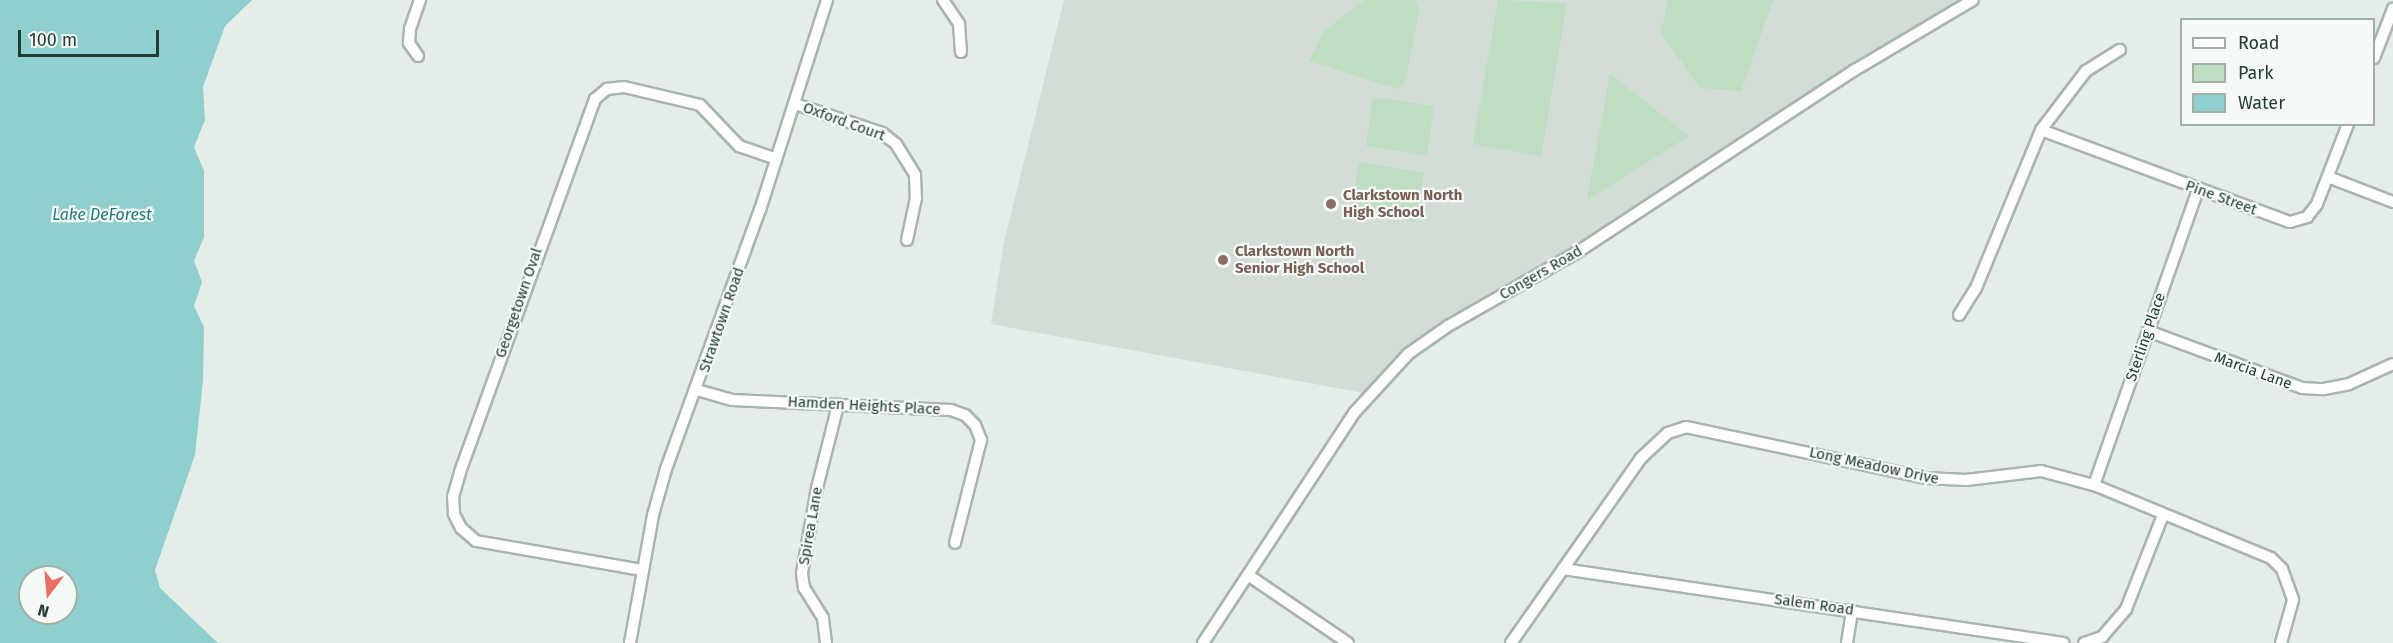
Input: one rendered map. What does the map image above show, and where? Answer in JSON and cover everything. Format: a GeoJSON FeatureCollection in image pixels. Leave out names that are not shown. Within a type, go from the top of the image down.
{"type":"FeatureCollection","features":[{"type":"Feature","properties":{"kind":"street"},"geometry":{"type":"LineString","coordinates":[[418,56],[409,43],[420,0]]}},
{"type":"Feature","properties":{"kind":"street","name":"Strawtown Road"},"geometry":{"type":"LineString","coordinates":[[630,643],[642,570],[666,469],[697,390],[795,104],[827,0]]}},
{"type":"Feature","properties":{"kind":"street"},"geometry":{"type":"LineString","coordinates":[[943,0],[959,24],[961,52]]}},
{"type":"Feature","properties":{"kind":"street","name":"Congers Road"},"geometry":{"type":"LineString","coordinates":[[1203,643],[1354,413],[1384,376],[1408,354],[1448,326],[1576,254],[1824,89],[1973,0]]}},
{"type":"Feature","properties":{"kind":"street"},"geometry":{"type":"LineString","coordinates":[[2375,55],[2388,36],[2393,9]]}},
{"type":"Feature","properties":{"kind":"street"},"geometry":{"type":"LineString","coordinates":[[1959,315],[1976,288],[2041,130],[2086,71],[2120,50]]}},
{"type":"Feature","properties":{"kind":"street","name":"Georgetown Oval"},"geometry":{"type":"LineString","coordinates":[[642,570],[476,540],[461,528],[454,514],[453,497],[460,472],[586,115],[595,99],[607,89],[624,87],[700,105],[739,146],[776,159]]}},
{"type":"Feature","properties":{"kind":"street","name":"Oxford Court"},"geometry":{"type":"LineString","coordinates":[[795,104],[882,133],[896,144],[915,175],[916,198],[907,240]]}},
{"type":"Feature","properties":{"kind":"street","name":"Pine Street"},"geometry":{"type":"LineString","coordinates":[[2041,130],[2198,190],[2290,222],[2307,217],[2328,177],[2347,126]]}},
{"type":"Feature","properties":{"kind":"street"},"geometry":{"type":"LineString","coordinates":[[2328,177],[2393,202]]}},
{"type":"Feature","properties":{"kind":"street","name":"Sterling Place"},"geometry":{"type":"LineString","coordinates":[[2094,485],[2198,190]]}},
{"type":"Feature","properties":{"kind":"street","name":"Marcia Lane"},"geometry":{"type":"LineString","coordinates":[[2148,331],[2302,388],[2324,389],[2349,384],[2393,364]]}},
{"type":"Feature","properties":{"kind":"street","name":"Hamden Heights Place"},"geometry":{"type":"LineString","coordinates":[[697,390],[732,400],[951,410],[975,424],[981,440],[979,458],[955,543]]}},
{"type":"Feature","properties":{"kind":"street","name":"Spirea Lane"},"geometry":{"type":"LineString","coordinates":[[826,643],[823,618],[804,588],[802,573],[817,488],[838,405]]}},
{"type":"Feature","properties":{"kind":"street","name":"Long Meadow Drive"},"geometry":{"type":"LineString","coordinates":[[1511,643],[1641,458],[1668,433],[1686,427],[1926,478],[1966,480],[2041,471],[2094,485],[2255,549],[2283,569],[2292,600],[2281,643]]}},
{"type":"Feature","properties":{"kind":"street"},"geometry":{"type":"LineString","coordinates":[[2084,643],[2102,637],[2126,609],[2163,514]]}},
{"type":"Feature","properties":{"kind":"street","name":"Salem Road"},"geometry":{"type":"LineString","coordinates":[[1563,569],[2064,643]]}},
{"type":"Feature","properties":{"kind":"street"},"geometry":{"type":"LineString","coordinates":[[1248,575],[1348,643]]}},
{"type":"Feature","properties":{"kind":"street"},"geometry":{"type":"LineString","coordinates":[[1847,643],[1852,610]]}},
{"type":"Feature","properties":{"kind":"shaded area","name":"Clarkstown North High School"},"geometry":{"type":"Polygon","coordinates":[[[1064,0],[1973,0],[1432,337],[1369,394],[991,324],[1004,242],[1064,0]]]}},
{"type":"Feature","properties":{"kind":"green space"},"geometry":{"type":"Polygon","coordinates":[[[1364,0],[1416,0],[1419,11],[1405,82],[1398,89],[1309,61],[1324,31],[1364,0]]]}},
{"type":"Feature","properties":{"kind":"green space"},"geometry":{"type":"Polygon","coordinates":[[[1498,0],[1567,3],[1541,156],[1473,144],[1498,0]]]}},
{"type":"Feature","properties":{"kind":"green space"},"geometry":{"type":"Polygon","coordinates":[[[1668,0],[1773,0],[1741,91],[1700,88],[1661,33],[1668,0]]]}},
{"type":"Feature","properties":{"kind":"green space"},"geometry":{"type":"Polygon","coordinates":[[[1610,74],[1689,136],[1587,200],[1610,74]]]}},
{"type":"Feature","properties":{"kind":"green space"},"geometry":{"type":"Polygon","coordinates":[[[1373,97],[1434,106],[1427,155],[1366,146],[1373,97]]]}},
{"type":"Feature","properties":{"kind":"green space"},"geometry":{"type":"Polygon","coordinates":[[[1359,162],[1424,173],[1416,222],[1351,211],[1359,162]]]}},
{"type":"Feature","properties":{"kind":"water","name":"Lake DeForest"},"geometry":{"type":"Polygon","coordinates":[[[0,0],[252,0],[225,26],[203,87],[205,120],[194,147],[204,171],[204,237],[194,261],[202,282],[194,306],[204,327],[203,380],[195,455],[155,570],[160,588],[218,643],[0,643],[0,0]]]}},
{"type":"Feature","properties":{"kind":"place","name":"Clarkstown North High School"},"geometry":{"type":"Point","coordinates":[1331,204]}},
{"type":"Feature","properties":{"kind":"place","name":"Clarkstown North Senior High School"},"geometry":{"type":"Point","coordinates":[1223,260]}}]}
